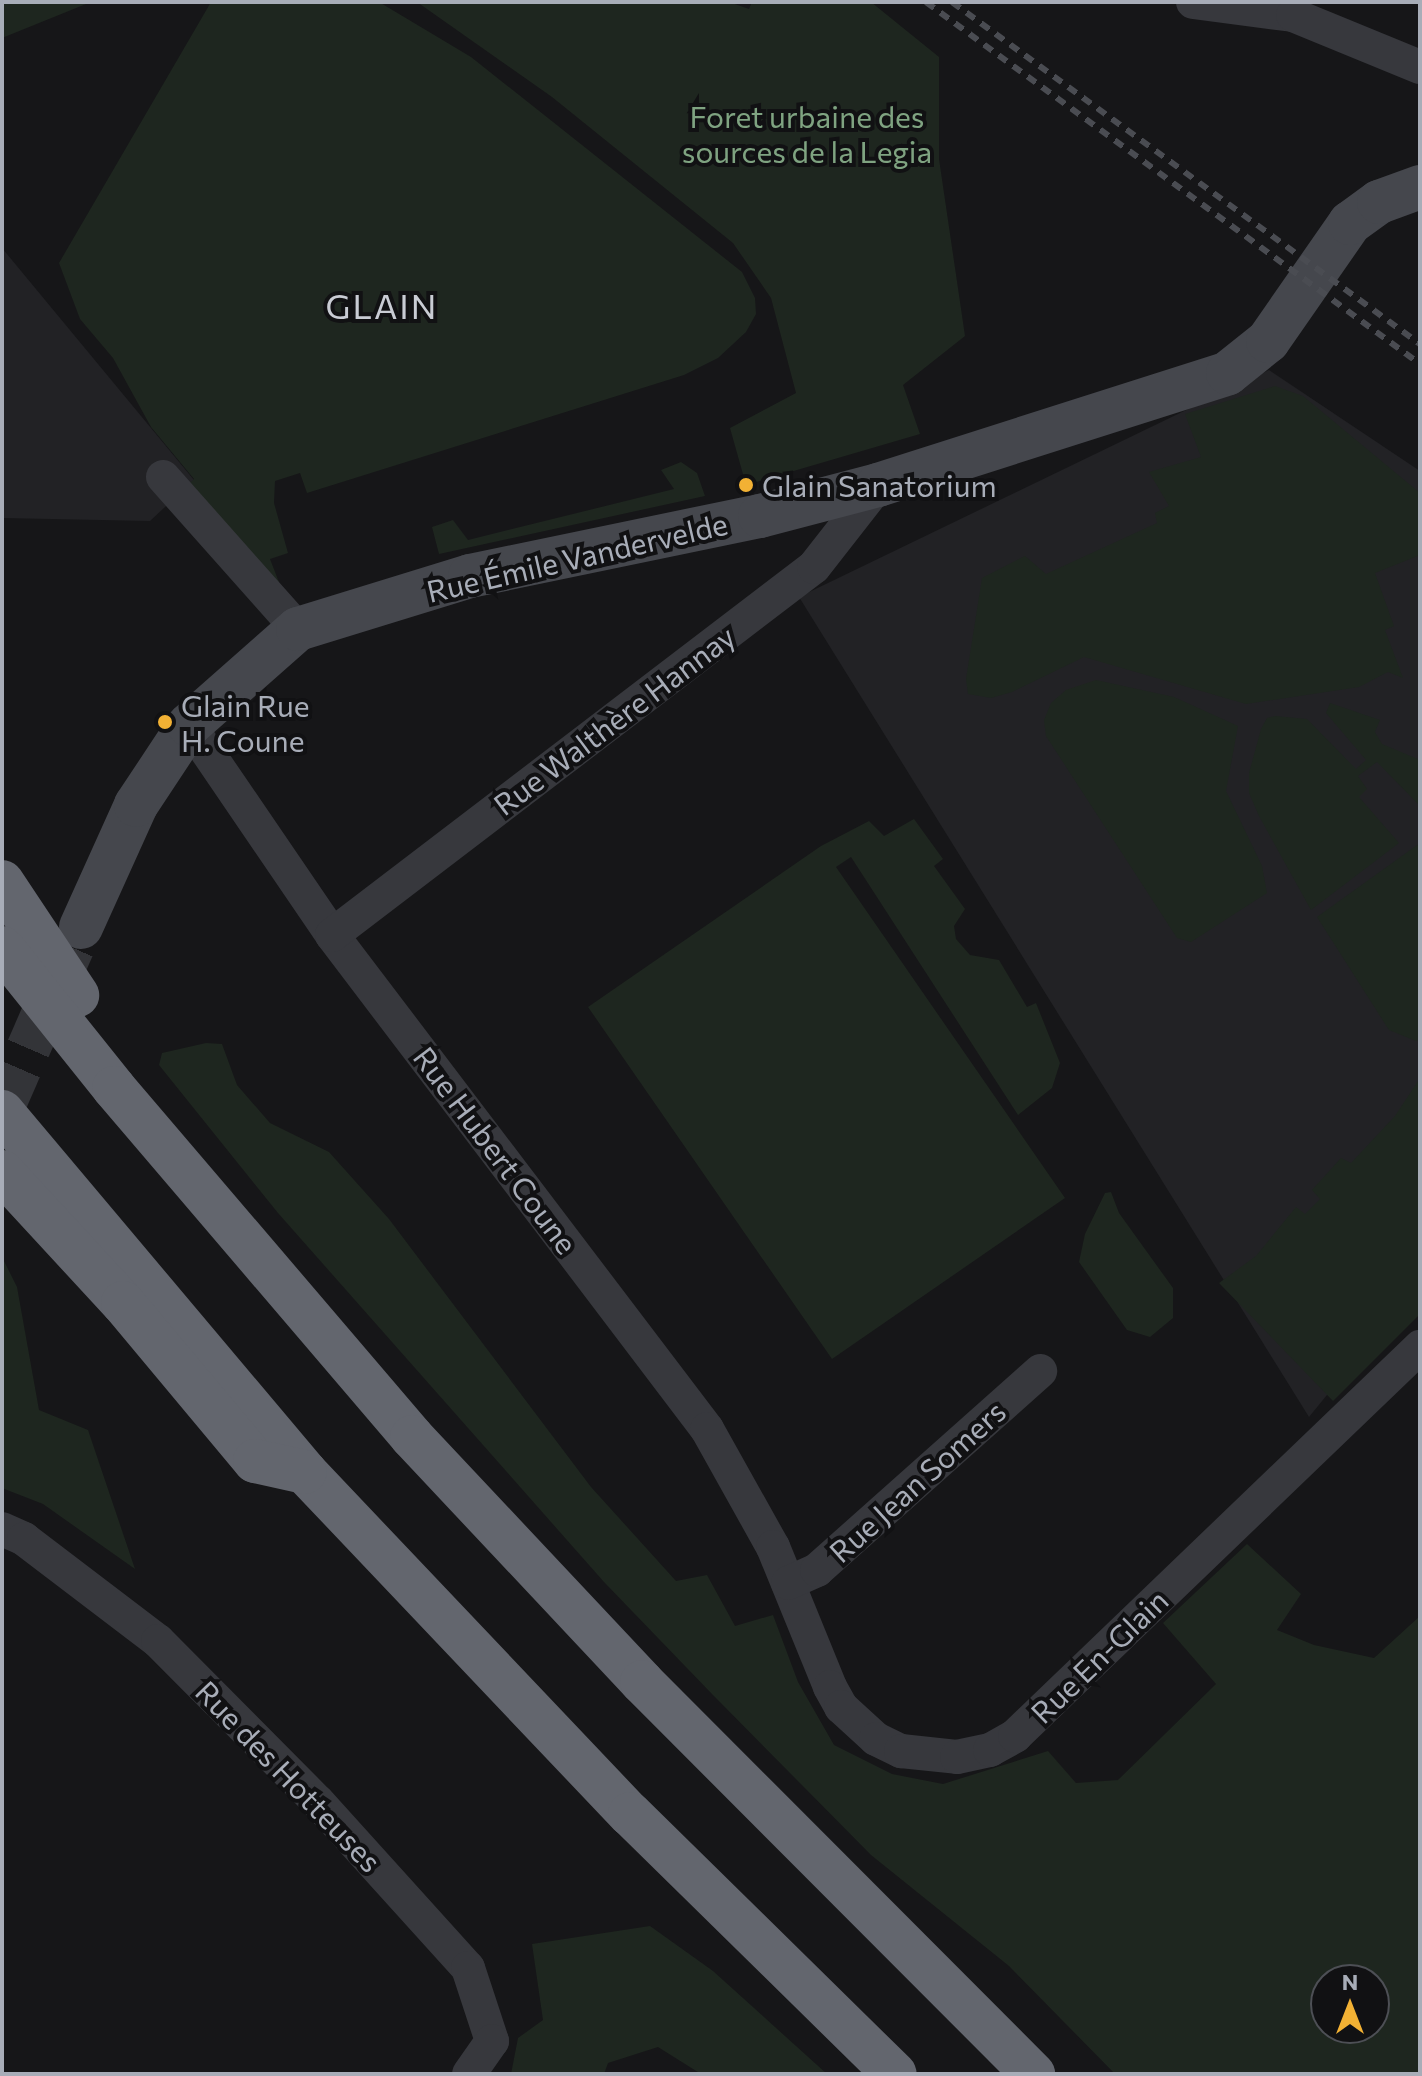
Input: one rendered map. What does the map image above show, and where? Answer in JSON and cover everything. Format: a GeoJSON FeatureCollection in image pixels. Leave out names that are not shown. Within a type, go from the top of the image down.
{"type":"FeatureCollection","features":[{"type":"Feature","properties":{"kind":"highway"},"geometry":{"type":"LineString","coordinates":[[2,882],[45,954],[104,1032],[114,1088]]}},
{"type":"Feature","properties":{"kind":"highway"},"geometry":{"type":"LineString","coordinates":[[2,948],[114,1088],[423,1449],[642,1682],[1033,2074]]}},
{"type":"Feature","properties":{"kind":"highway"},"geometry":{"type":"LineString","coordinates":[[2,1112],[305,1472],[630,1814],[895,2074]]}},
{"type":"Feature","properties":{"kind":"highway"},"geometry":{"type":"LineString","coordinates":[[2,1172],[123,1303],[255,1461],[305,1472]]}},
{"type":"Feature","properties":{"kind":"main road","name":"Rue Émile Vandervelde"},"geometry":{"type":"LineString","coordinates":[[81,927],[136,805],[189,725],[298,629],[470,576],[760,516],[878,485],[1186,390],[1228,373],[1268,341],[1350,223],[1379,202],[1420,187]]}},
{"type":"Feature","properties":{"kind":"street"},"geometry":{"type":"LineString","coordinates":[[1193,2],[1293,15],[1420,67]]}},
{"type":"Feature","properties":{"kind":"street"},"geometry":{"type":"LineString","coordinates":[[163,477],[298,629]]}},
{"type":"Feature","properties":{"kind":"street","name":"Rue Walthère Hannay"},"geometry":{"type":"LineString","coordinates":[[332,935],[814,567],[878,485]]}},
{"type":"Feature","properties":{"kind":"street","name":"Rue Hubert Coune"},"geometry":{"type":"LineString","coordinates":[[189,725],[332,935],[707,1429],[757,1515],[788,1583]]}},
{"type":"Feature","properties":{"kind":"street","name":"Rue En-Glain"},"geometry":{"type":"LineString","coordinates":[[788,1583],[830,1687],[859,1725],[901,1751],[930,1757],[990,1750],[1047,1707],[1420,1347]]}},
{"type":"Feature","properties":{"kind":"street","name":"Rue Jean Somers"},"geometry":{"type":"LineString","coordinates":[[788,1583],[817,1570],[1040,1371]]}},
{"type":"Feature","properties":{"kind":"street","name":"Rue des Hotteuses"},"geometry":{"type":"LineString","coordinates":[[2,1529],[24,1539],[158,1641],[327,1811],[468,1968],[492,2041],[469,2074]]}},
{"type":"Feature","properties":{"kind":"shaded area"},"geometry":{"type":"Polygon","coordinates":[[[2,248],[194,480],[150,521],[2,518],[2,248]]]}},
{"type":"Feature","properties":{"kind":"shaded area"},"geometry":{"type":"Polygon","coordinates":[[[1269,370],[1420,471],[1420,1281],[1309,1417],[799,597],[1269,370]]]}},
{"type":"Feature","properties":{"kind":"green space"},"geometry":{"type":"Polygon","coordinates":[[[2,2],[91,2],[2,38],[2,2]]]}},
{"type":"Feature","properties":{"kind":"green space"},"geometry":{"type":"Polygon","coordinates":[[[211,2],[379,2],[471,57],[742,272],[755,298],[756,314],[746,332],[718,358],[684,375],[307,493],[300,473],[275,481],[274,503],[288,553],[270,559],[282,590],[187,486],[194,479],[151,427],[113,358],[80,319],[59,263],[211,2]]]}},
{"type":"Feature","properties":{"kind":"green space","name":"Foret urbaine des sources de la Legia"},"geometry":{"type":"Polygon","coordinates":[[[417,2],[729,2],[749,9],[752,2],[871,2],[939,57],[939,159],[965,336],[903,385],[920,434],[746,485],[730,428],[796,393],[771,298],[733,243],[552,97],[417,2]]]}},
{"type":"Feature","properties":{"kind":"green space"},"geometry":{"type":"Polygon","coordinates":[[[1275,386],[1303,396],[1420,493],[1420,555],[1375,573],[1394,626],[1385,630],[1403,678],[1388,672],[1359,687],[1246,704],[1084,657],[1012,692],[991,698],[968,694],[966,679],[982,578],[1025,556],[1046,574],[1157,523],[1155,513],[1169,506],[1149,472],[1201,457],[1185,414],[1275,386]]]}},
{"type":"Feature","properties":{"kind":"green space"},"geometry":{"type":"Polygon","coordinates":[[[681,462],[697,473],[705,496],[439,554],[432,527],[453,520],[468,540],[674,489],[661,470],[681,462]]]}},
{"type":"Feature","properties":{"kind":"green space"},"geometry":{"type":"Polygon","coordinates":[[[1096,680],[1174,697],[1238,726],[1226,791],[1262,866],[1267,893],[1191,942],[1177,938],[1046,736],[1044,720],[1051,703],[1066,690],[1096,680]]]}},
{"type":"Feature","properties":{"kind":"green space"},"geometry":{"type":"Polygon","coordinates":[[[1330,703],[1380,720],[1375,732],[1382,744],[1420,760],[1420,806],[1377,762],[1358,776],[1367,789],[1359,797],[1399,843],[1311,910],[1259,816],[1249,793],[1249,773],[1261,729],[1267,718],[1275,716],[1307,719],[1356,769],[1366,760],[1326,713],[1330,703]]]}},
{"type":"Feature","properties":{"kind":"green space"},"geometry":{"type":"Polygon","coordinates":[[[914,819],[943,859],[934,866],[965,909],[954,926],[956,939],[970,955],[999,960],[1027,1007],[1036,1003],[1060,1063],[1052,1088],[1018,1115],[851,857],[836,867],[1065,1198],[832,1359],[588,1007],[821,846],[869,821],[884,836],[914,819]]]}},
{"type":"Feature","properties":{"kind":"green space"},"geometry":{"type":"Polygon","coordinates":[[[1420,843],[1420,1039],[1416,1041],[1389,1030],[1317,917],[1420,843]]]}},
{"type":"Feature","properties":{"kind":"green space"},"geometry":{"type":"Polygon","coordinates":[[[206,1043],[222,1044],[237,1085],[270,1123],[329,1152],[389,1219],[591,1487],[676,1581],[707,1575],[735,1626],[773,1615],[798,1682],[834,1745],[892,1774],[943,1784],[1048,1751],[1076,1783],[1118,1780],[1216,1684],[1163,1623],[1247,1544],[1301,1594],[1277,1630],[1314,1645],[1374,1658],[1420,1616],[1420,2074],[1115,2074],[1009,1966],[871,1855],[604,1582],[278,1213],[159,1065],[162,1053],[206,1043]]]}},
{"type":"Feature","properties":{"kind":"green space"},"geometry":{"type":"Polygon","coordinates":[[[1420,1078],[1420,1314],[1333,1401],[1219,1283],[1256,1256],[1296,1207],[1305,1214],[1320,1199],[1312,1190],[1341,1158],[1351,1163],[1395,1116],[1420,1078]]]}},
{"type":"Feature","properties":{"kind":"green space"},"geometry":{"type":"Polygon","coordinates":[[[1111,1192],[1119,1213],[1173,1288],[1173,1318],[1150,1337],[1127,1330],[1079,1262],[1085,1234],[1105,1193],[1111,1192]]]}},
{"type":"Feature","properties":{"kind":"green space"},"geometry":{"type":"Polygon","coordinates":[[[2,1257],[17,1287],[39,1410],[88,1430],[135,1569],[43,1504],[2,1488],[2,1257]]]}},
{"type":"Feature","properties":{"kind":"green space"},"geometry":{"type":"Polygon","coordinates":[[[650,1926],[713,1971],[827,2074],[701,2074],[658,2047],[608,2063],[604,2074],[511,2074],[518,2038],[543,2020],[532,1944],[650,1926]]]}},
{"type":"Feature","properties":{"kind":"tunnel"},"geometry":{"type":"LineString","coordinates":[[2,1109],[81,927]]}},
{"type":"Feature","properties":{"kind":"railway"},"geometry":{"type":"LineString","coordinates":[[926,2],[1420,364]]}},
{"type":"Feature","properties":{"kind":"railway"},"geometry":{"type":"LineString","coordinates":[[952,2],[1420,344]]}},
{"type":"Feature","properties":{"kind":"place","name":"Glain Sanatorium"},"geometry":{"type":"Point","coordinates":[746,485]}},
{"type":"Feature","properties":{"kind":"place","name":"Glain Rue H. Coune"},"geometry":{"type":"Point","coordinates":[165,722]}},
{"type":"Feature","properties":{"kind":"district","name":"GLAIN"},"geometry":{"type":"Point","coordinates":[382,306]}}]}
